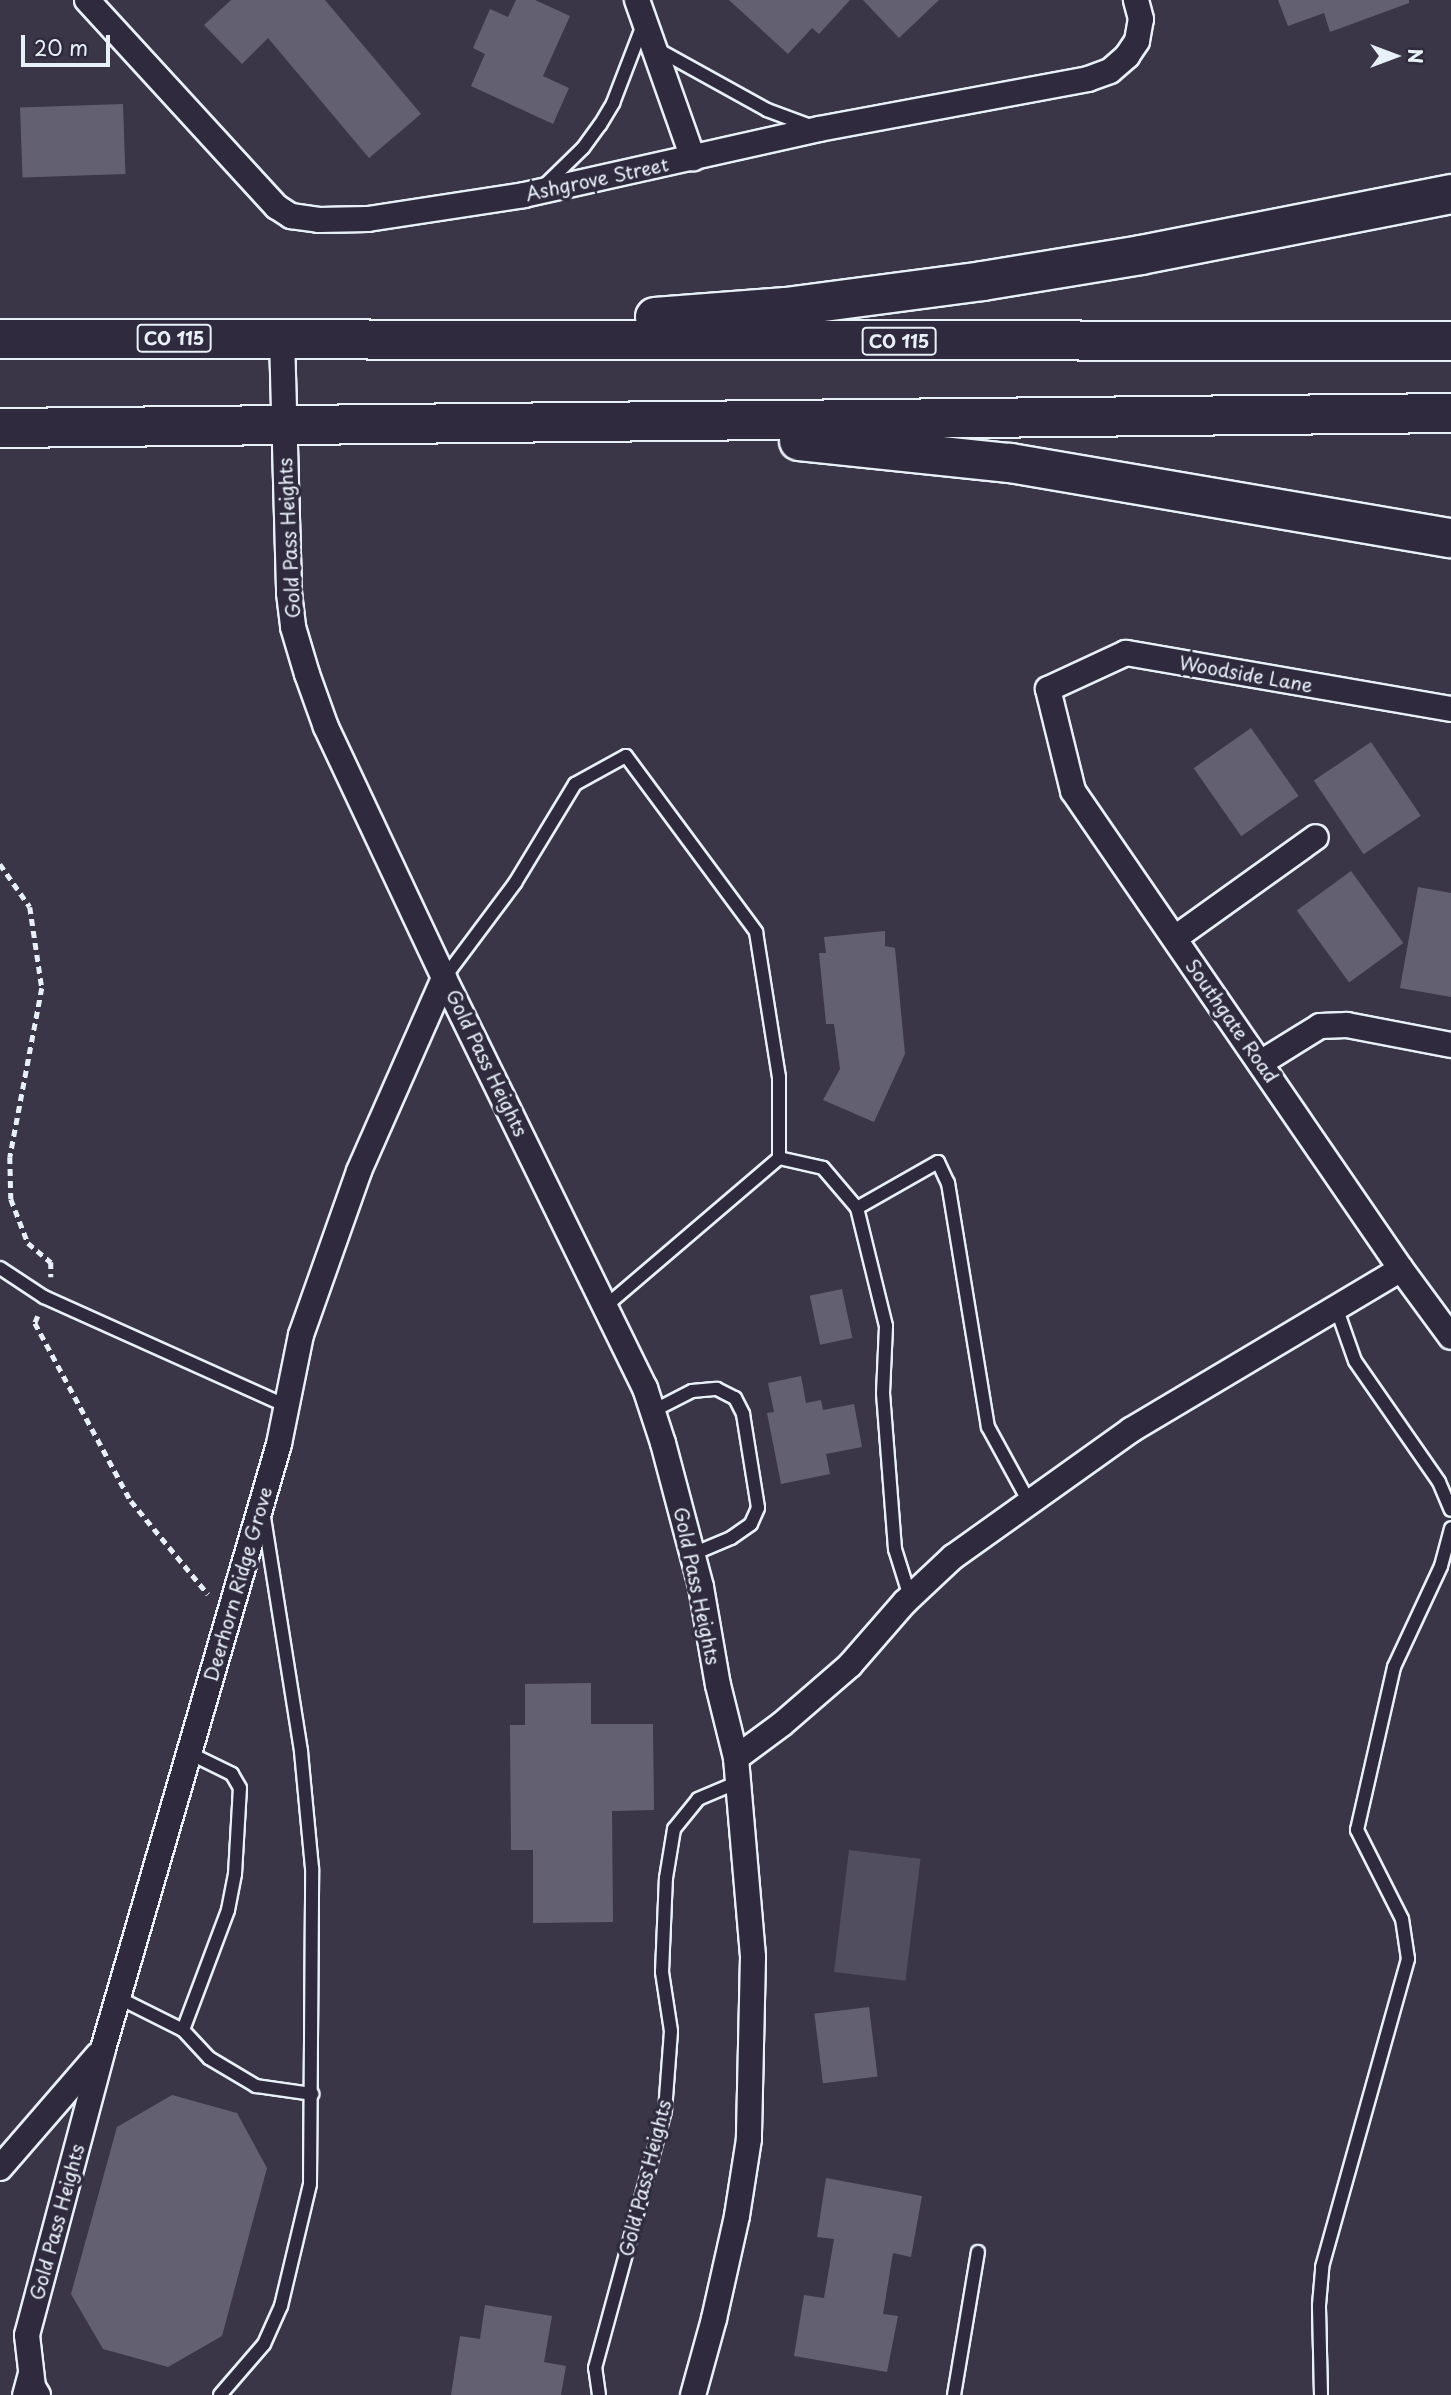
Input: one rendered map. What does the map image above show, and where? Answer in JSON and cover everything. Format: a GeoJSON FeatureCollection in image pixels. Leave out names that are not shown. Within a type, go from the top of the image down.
{"type":"FeatureCollection","features":[{"type":"Feature","properties":{"kind":"highway"},"geometry":{"type":"LineString","coordinates":[[348,338],[786,307],[983,281],[1141,256],[1451,194]]}},
{"type":"Feature","properties":{"kind":"highway","name":"CO 115"},"geometry":{"type":"LineString","coordinates":[[0,339],[1451,341]]}},
{"type":"Feature","properties":{"kind":"highway"},"geometry":{"type":"LineString","coordinates":[[0,428],[1451,413]]}},
{"type":"Feature","properties":{"kind":"highway"},"geometry":{"type":"LineString","coordinates":[[573,421],[1010,463],[1451,538]]}},
{"type":"Feature","properties":{"kind":"street","name":"Ashgrove Street"},"geometry":{"type":"LineString","coordinates":[[87,0],[278,208],[305,220],[368,219],[537,192],[820,129],[1099,75],[1127,56],[1137,41],[1141,19],[1136,0]]}},
{"type":"Feature","properties":{"kind":"street"},"geometry":{"type":"LineString","coordinates":[[641,11],[693,158]]}},
{"type":"Feature","properties":{"kind":"street","name":"Gold Pass Heights"},"geometry":{"type":"LineString","coordinates":[[282,338],[289,593],[293,627],[307,674],[326,727],[444,978],[607,1305],[653,1411],[692,1554],[736,1758],[753,1957],[749,2139],[729,2255],[693,2395]]}},
{"type":"Feature","properties":{"kind":"street","name":"Woodside Lane"},"geometry":{"type":"LineString","coordinates":[[1048,689],[1126,653],[1451,709]]}},
{"type":"Feature","properties":{"kind":"street","name":"Southgate Road"},"geometry":{"type":"LineString","coordinates":[[1048,689],[1073,791],[1262,1062],[1401,1269],[1451,1337]]}},
{"type":"Feature","properties":{"kind":"street"},"geometry":{"type":"LineString","coordinates":[[1175,938],[1316,837]]}},
{"type":"Feature","properties":{"kind":"street","name":"Deerhorn Ridge Grove"},"geometry":{"type":"LineString","coordinates":[[2,2160],[103,2049],[262,1504],[287,1406],[301,1335],[359,1171],[444,978]]}},
{"type":"Feature","properties":{"kind":"street"},"geometry":{"type":"LineString","coordinates":[[1262,1062],[1320,1027],[1347,1025],[1451,1045]]}},
{"type":"Feature","properties":{"kind":"street"},"geometry":{"type":"LineString","coordinates":[[736,1758],[782,1724],[850,1665],[910,1597],[953,1557],[1131,1430],[1401,1269]]}},
{"type":"Feature","properties":{"kind":"street","name":"Gold Pass Heights"},"geometry":{"type":"LineString","coordinates":[[38,2395],[33,2387],[27,2335],[103,2049]]}},
{"type":"Feature","properties":{"kind":"lane"},"geometry":{"type":"LineString","coordinates":[[537,192],[583,148],[613,103],[641,11]]}},
{"type":"Feature","properties":{"kind":"lane"},"geometry":{"type":"LineString","coordinates":[[654,47],[767,110],[820,129]]}},
{"type":"Feature","properties":{"kind":"lane"},"geometry":{"type":"LineString","coordinates":[[444,978],[515,883],[575,784],[626,756],[756,932],[779,1077],[779,1158],[607,1305]]}},
{"type":"Feature","properties":{"kind":"lane"},"geometry":{"type":"LineString","coordinates":[[779,1158],[823,1168],[857,1208],[886,1326],[883,1393],[895,1549],[910,1597]]}},
{"type":"Feature","properties":{"kind":"lane"},"geometry":{"type":"LineString","coordinates":[[857,1208],[938,1162],[948,1183],[988,1427],[1029,1503]]}},
{"type":"Feature","properties":{"kind":"lane"},"geometry":{"type":"LineString","coordinates":[[0,1268],[44,1297],[287,1406]]}},
{"type":"Feature","properties":{"kind":"lane"},"geometry":{"type":"LineString","coordinates":[[1336,1307],[1355,1361],[1439,1482],[1451,1510]]}},
{"type":"Feature","properties":{"kind":"lane"},"geometry":{"type":"LineString","coordinates":[[653,1411],[692,1391],[717,1389],[734,1398],[743,1414],[758,1508],[751,1524],[731,1538],[692,1554]]}},
{"type":"Feature","properties":{"kind":"lane"},"geometry":{"type":"LineString","coordinates":[[220,2395],[264,2344],[281,2306],[310,2184],[312,1868],[301,1751],[262,1504]]}},
{"type":"Feature","properties":{"kind":"lane"},"geometry":{"type":"LineString","coordinates":[[1321,2395],[1319,2305],[1322,2267],[1408,1959],[1402,1919],[1357,1830],[1394,1667],[1441,1566],[1451,1528]]}},
{"type":"Feature","properties":{"kind":"lane"},"geometry":{"type":"LineString","coordinates":[[183,2030],[228,1910],[236,1874],[240,1788],[232,1774],[189,1753]]}},
{"type":"Feature","properties":{"kind":"lane","name":"Gold Pass Heights"},"geometry":{"type":"LineString","coordinates":[[599,2395],[595,2368],[665,2111],[671,2031],[662,1972],[666,1878],[674,1829],[698,1799],[738,1782]]}},
{"type":"Feature","properties":{"kind":"lane"},"geometry":{"type":"LineString","coordinates":[[117,1997],[183,2030],[209,2058],[256,2086],[312,2094]]}},
{"type":"Feature","properties":{"kind":"lane"},"geometry":{"type":"LineString","coordinates":[[954,2395],[978,2252]]}},
{"type":"Feature","properties":{"kind":"lane"},"geometry":{"type":"LineString","coordinates":[[19,2395],[30,2353]]}},
{"type":"Feature","properties":{"kind":"path"},"geometry":{"type":"LineString","coordinates":[[0,864],[30,907],[42,988],[10,1157],[11,1199],[29,1243],[51,1262],[51,1276],[35,1324],[131,1501],[229,1619]]}},
{"type":"Feature","properties":{"kind":"shaded area"},"geometry":{"type":"Polygon","coordinates":[[[849,1850],[920,1859],[905,1981],[834,1972],[849,1850]]]}},
{"type":"Feature","properties":{"kind":"building"},"geometry":{"type":"Polygon","coordinates":[[[231,0],[325,0],[421,114],[369,158],[268,38],[242,64],[204,25],[231,0]]]}},
{"type":"Feature","properties":{"kind":"building"},"geometry":{"type":"Polygon","coordinates":[[[516,0],[535,0],[570,16],[543,76],[569,88],[553,124],[471,86],[485,54],[473,48],[490,9],[508,17],[516,0]]]}},
{"type":"Feature","properties":{"kind":"building"},"geometry":{"type":"Polygon","coordinates":[[[729,0],[850,0],[819,34],[812,28],[788,54],[729,0]]]}},
{"type":"Feature","properties":{"kind":"building"},"geometry":{"type":"Polygon","coordinates":[[[863,0],[939,0],[899,38],[863,0]]]}},
{"type":"Feature","properties":{"kind":"building"},"geometry":{"type":"Polygon","coordinates":[[[1278,0],[1409,0],[1409,3],[1330,32],[1324,13],[1288,26],[1278,0]]]}},
{"type":"Feature","properties":{"kind":"building"},"geometry":{"type":"Polygon","coordinates":[[[123,104],[125,174],[23,178],[20,108],[123,104]]]}},
{"type":"Feature","properties":{"kind":"building"},"geometry":{"type":"Polygon","coordinates":[[[1251,728],[1299,796],[1241,836],[1194,768],[1251,728]]]}},
{"type":"Feature","properties":{"kind":"building"},"geometry":{"type":"Polygon","coordinates":[[[1371,742],[1421,816],[1364,854],[1314,781],[1371,742]]]}},
{"type":"Feature","properties":{"kind":"building"},"geometry":{"type":"Polygon","coordinates":[[[1351,871],[1403,943],[1349,982],[1297,910],[1351,871]]]}},
{"type":"Feature","properties":{"kind":"building"},"geometry":{"type":"Polygon","coordinates":[[[1418,887],[1451,893],[1451,997],[1400,988],[1418,887]]]}},
{"type":"Feature","properties":{"kind":"building"},"geometry":{"type":"Polygon","coordinates":[[[885,931],[885,946],[895,948],[905,1054],[874,1122],[823,1100],[840,1069],[834,1024],[826,1024],[819,953],[826,953],[824,937],[885,931]]]}},
{"type":"Feature","properties":{"kind":"building"},"geometry":{"type":"Polygon","coordinates":[[[842,1289],[852,1338],[820,1345],[810,1296],[842,1289]]]}},
{"type":"Feature","properties":{"kind":"building"},"geometry":{"type":"Polygon","coordinates":[[[801,1376],[806,1403],[821,1400],[823,1410],[854,1404],[862,1447],[826,1454],[830,1474],[781,1484],[767,1413],[774,1412],[768,1383],[801,1376]]]}},
{"type":"Feature","properties":{"kind":"building"},"geometry":{"type":"Polygon","coordinates":[[[591,1683],[591,1724],[653,1724],[654,1810],[612,1811],[613,1922],[533,1923],[533,1850],[511,1850],[510,1725],[525,1725],[525,1684],[591,1683]]]}},
{"type":"Feature","properties":{"kind":"building"},"geometry":{"type":"Polygon","coordinates":[[[869,2007],[878,2076],[823,2083],[814,2014],[869,2007]]]}},
{"type":"Feature","properties":{"kind":"building"},"geometry":{"type":"Polygon","coordinates":[[[172,2095],[237,2113],[267,2168],[222,2336],[168,2367],[103,2349],[71,2294],[117,2127],[172,2095]]]}},
{"type":"Feature","properties":{"kind":"building"},"geometry":{"type":"Polygon","coordinates":[[[826,2178],[922,2196],[911,2257],[893,2253],[883,2314],[898,2316],[887,2372],[794,2356],[804,2295],[824,2298],[834,2239],[817,2237],[826,2178]]]}},
{"type":"Feature","properties":{"kind":"building"},"geometry":{"type":"Polygon","coordinates":[[[485,2305],[552,2316],[544,2362],[566,2366],[561,2395],[451,2395],[460,2336],[480,2339],[485,2305]]]}}]}
